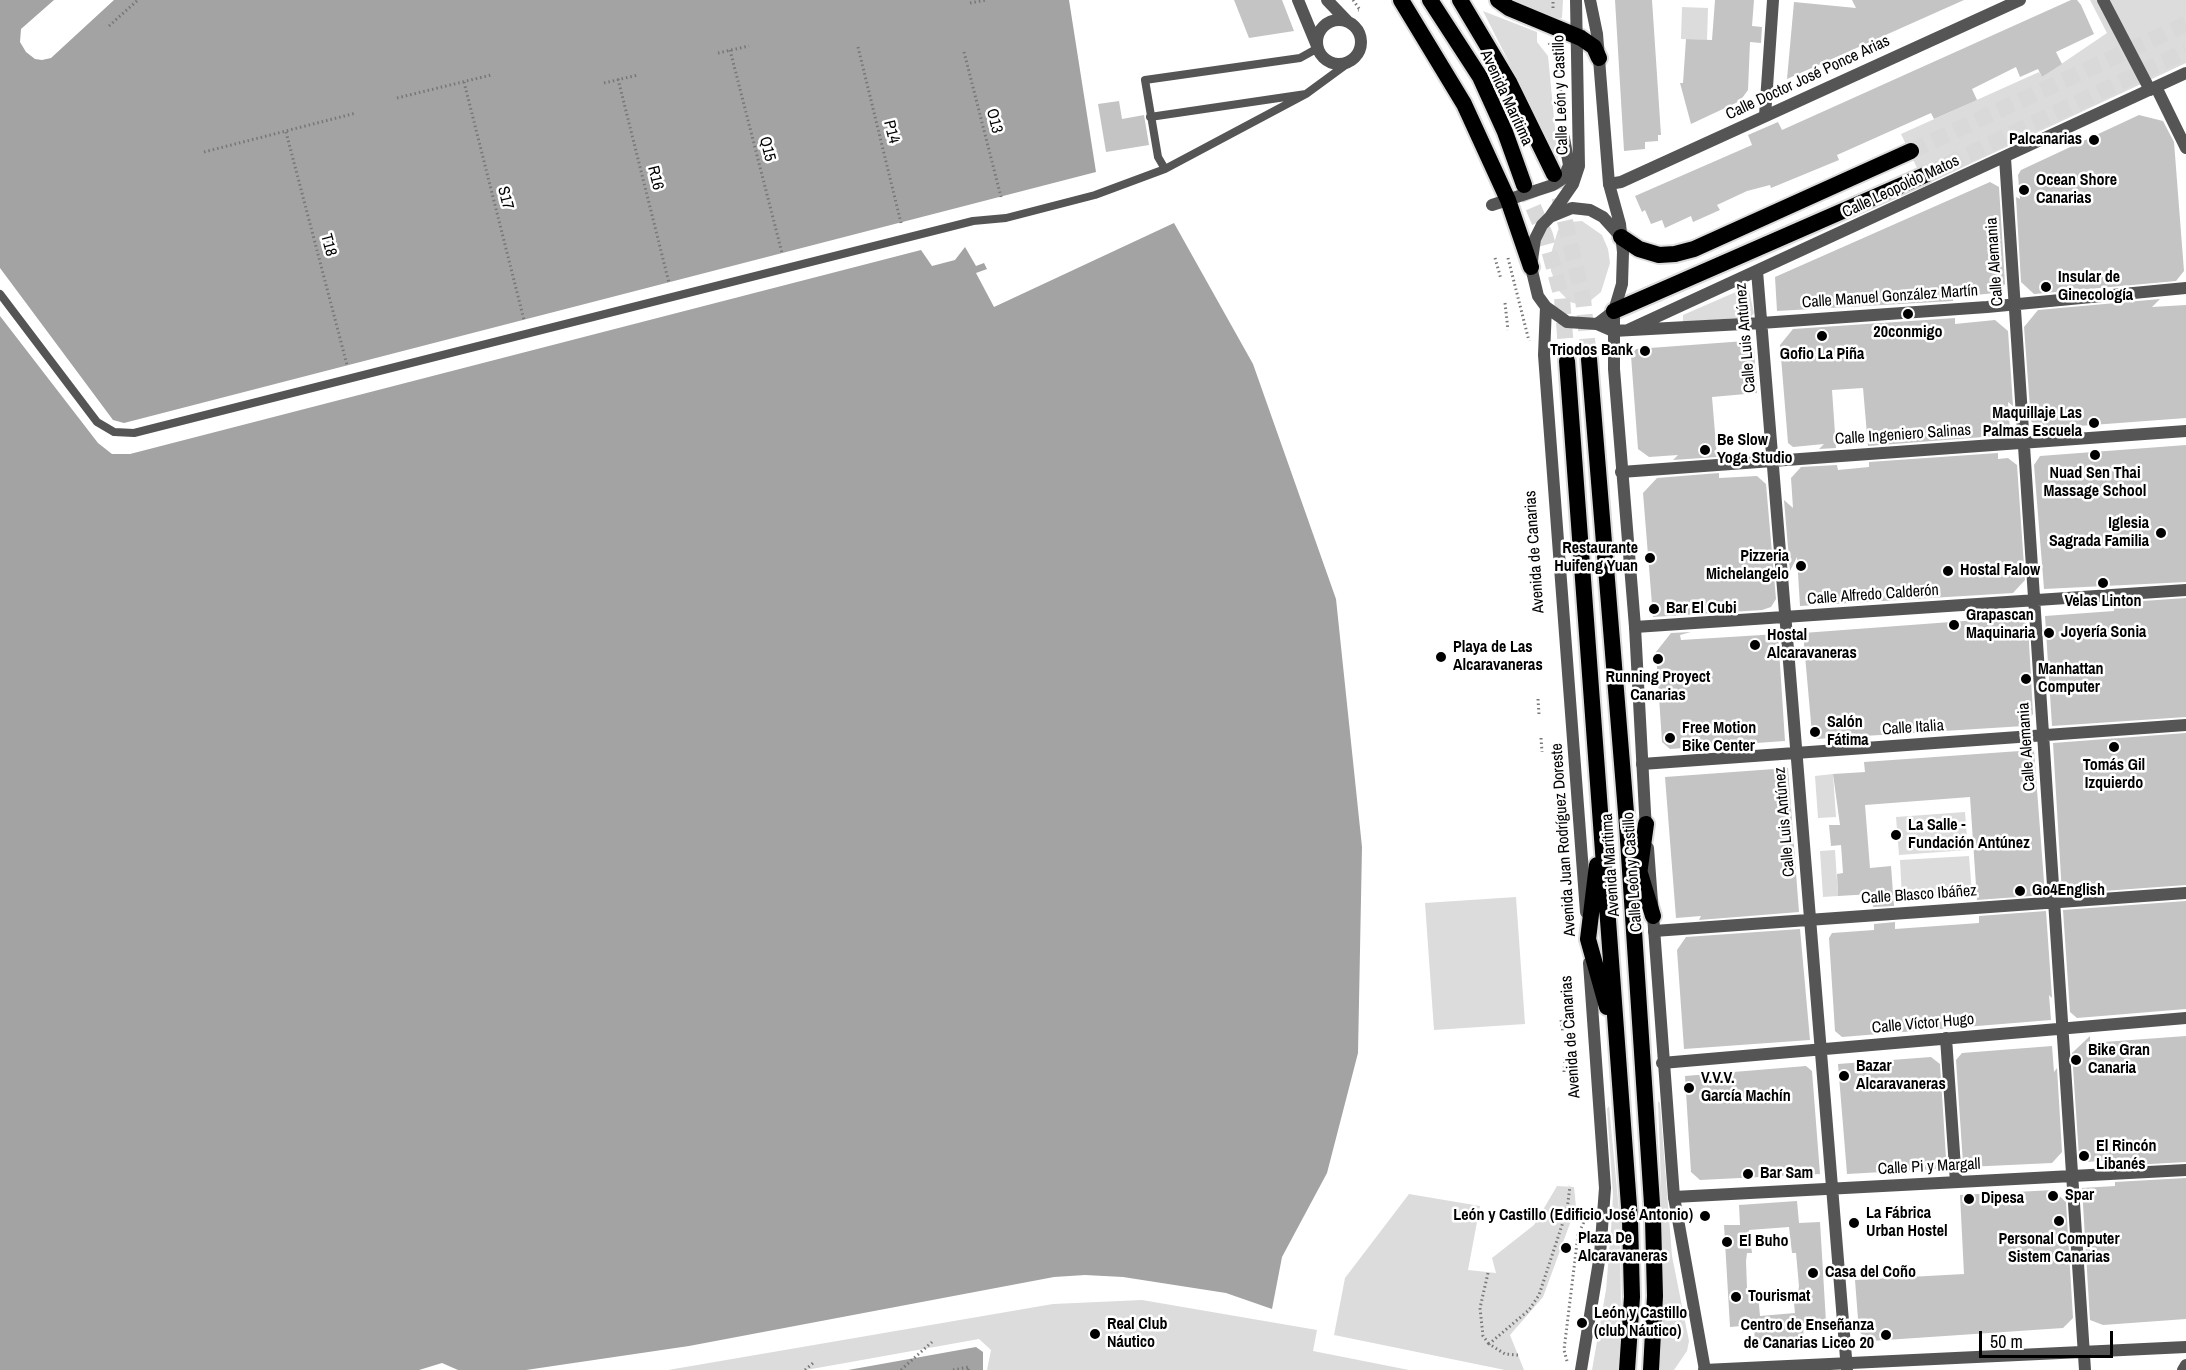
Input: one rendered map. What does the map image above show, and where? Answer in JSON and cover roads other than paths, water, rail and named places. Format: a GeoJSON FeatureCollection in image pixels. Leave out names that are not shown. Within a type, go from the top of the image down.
{"type":"FeatureCollection","features":[{"type":"Feature","properties":{"kind":"highway"},"geometry":{"type":"LineString","coordinates":[[1401,0],[1464,104],[1500,203],[1532,267]]}},
{"type":"Feature","properties":{"kind":"highway","name":"Avenida Marítima"},"geometry":{"type":"LineString","coordinates":[[1430,0],[1480,77],[1505,132],[1524,185]]}},
{"type":"Feature","properties":{"kind":"highway","name":"Avenida Marítima"},"geometry":{"type":"LineString","coordinates":[[1460,0],[1509,82],[1554,174]]}},
{"type":"Feature","properties":{"kind":"highway"},"geometry":{"type":"LineString","coordinates":[[1498,0],[1509,8],[1575,36],[1594,47],[1599,58]]}},
{"type":"Feature","properties":{"kind":"highway"},"geometry":{"type":"LineString","coordinates":[[1621,237],[1639,249],[1659,255],[1676,254],[1694,249],[1911,151]]}},
{"type":"Feature","properties":{"kind":"highway"},"geometry":{"type":"LineString","coordinates":[[1614,311],[1925,176]]}},
{"type":"Feature","properties":{"kind":"highway","name":"Avenida Marítima"},"geometry":{"type":"LineString","coordinates":[[1589,359],[1627,825],[1653,1219],[1655,1296],[1651,1370]]}},
{"type":"Feature","properties":{"kind":"highway","name":"Avenida Marítima"},"geometry":{"type":"LineString","coordinates":[[1567,361],[1630,1220],[1632,1297],[1627,1370]]}},
{"type":"Feature","properties":{"kind":"highway"},"geometry":{"type":"LineString","coordinates":[[1633,918],[1646,824]]}},
{"type":"Feature","properties":{"kind":"highway"},"geometry":{"type":"LineString","coordinates":[[1627,825],[1653,924]]}},
{"type":"Feature","properties":{"kind":"highway"},"geometry":{"type":"LineString","coordinates":[[1602,829],[1588,939],[1617,1039]]}},
{"type":"Feature","properties":{"kind":"street"},"geometry":{"type":"LineString","coordinates":[[1298,0],[1318,48],[1331,62],[1344,64],[1351,61],[1361,45],[1359,32],[1327,0]]}},
{"type":"Feature","properties":{"kind":"street","name":"Calle León y Castillo"},"geometry":{"type":"LineString","coordinates":[[1550,217],[1572,184],[1579,166],[1576,0]]}},
{"type":"Feature","properties":{"kind":"street"},"geometry":{"type":"LineString","coordinates":[[1590,0],[1599,58],[1610,184],[1620,224],[1621,237],[1622,284],[1614,311],[1597,324],[1568,322],[1546,307],[1538,296],[1532,267],[1535,239],[1542,225],[1550,217],[1572,208],[1590,210],[1603,218],[1621,237]]}},
{"type":"Feature","properties":{"kind":"street"},"geometry":{"type":"LineString","coordinates":[[1765,116],[1773,0]]}},
{"type":"Feature","properties":{"kind":"street","name":"Calle Doctor José Ponce Arias"},"geometry":{"type":"LineString","coordinates":[[1610,184],[1621,182],[2020,0]]}},
{"type":"Feature","properties":{"kind":"street"},"geometry":{"type":"LineString","coordinates":[[2103,0],[2186,148]]}},
{"type":"Feature","properties":{"kind":"street"},"geometry":{"type":"LineString","coordinates":[[1318,48],[1319,34],[1328,23],[1335,21],[1349,23]]}},
{"type":"Feature","properties":{"kind":"street","name":"Calle Leopoldo Matos"},"geometry":{"type":"LineString","coordinates":[[1628,330],[2005,158],[2186,72]]}},
{"type":"Feature","properties":{"kind":"street"},"geometry":{"type":"LineString","coordinates":[[1500,203],[1553,185],[1564,178],[1569,165],[1564,138]]}},
{"type":"Feature","properties":{"kind":"street","name":"Calle Alemania"},"geometry":{"type":"LineString","coordinates":[[2005,158],[2085,1370]]}},
{"type":"Feature","properties":{"kind":"street","name":"Calle Luis Antúnez"},"geometry":{"type":"LineString","coordinates":[[1757,271],[1847,1367]]}},
{"type":"Feature","properties":{"kind":"street","name":"Calle Manuel González Martín"},"geometry":{"type":"LineString","coordinates":[[1597,324],[1613,331],[1761,323],[2014,304],[2186,288]]}},
{"type":"Feature","properties":{"kind":"street","name":"Avenida Juan Rodríguez Doreste"},"geometry":{"type":"LineString","coordinates":[[1546,307],[1544,355],[1605,1188],[1600,1255],[1581,1370]]}},
{"type":"Feature","properties":{"kind":"street","name":"Calle León y Castillo"},"geometry":{"type":"LineString","coordinates":[[1614,311],[1614,369],[1635,627],[1662,1063],[1674,1197],[1704,1370]]}},
{"type":"Feature","properties":{"kind":"street","name":"Calle Ingeniero Salinas"},"geometry":{"type":"LineString","coordinates":[[1622,472],[2186,431]]}},
{"type":"Feature","properties":{"kind":"street","name":"Calle Alfredo Calderón"},"geometry":{"type":"LineString","coordinates":[[1635,627],[2186,590]]}},
{"type":"Feature","properties":{"kind":"street","name":"Calle Italia"},"geometry":{"type":"LineString","coordinates":[[1642,764],[2186,725]]}},
{"type":"Feature","properties":{"kind":"street","name":"Calle Blasco Ibáñez"},"geometry":{"type":"LineString","coordinates":[[1653,924],[1810,919],[2186,893]]}},
{"type":"Feature","properties":{"kind":"street","name":"Calle Víctor Hugo"},"geometry":{"type":"LineString","coordinates":[[1662,1063],[2186,1018]]}},
{"type":"Feature","properties":{"kind":"street"},"geometry":{"type":"LineString","coordinates":[[1946,1038],[1956,1182]]}},
{"type":"Feature","properties":{"kind":"street","name":"Calle Pi y Margall"},"geometry":{"type":"LineString","coordinates":[[1674,1197],[2186,1170]]}},
{"type":"Feature","properties":{"kind":"street"},"geometry":{"type":"LineString","coordinates":[[1704,1370],[1847,1367],[2186,1347]]}},
{"type":"Feature","properties":{"kind":"street"},"geometry":{"type":"LineString","coordinates":[[2182,1370],[2186,1365]]}},
{"type":"Feature","properties":{"kind":"lane"},"geometry":{"type":"LineString","coordinates":[[1165,169],[1158,157],[1145,80],[1300,58],[1318,48]]}},
{"type":"Feature","properties":{"kind":"lane"},"geometry":{"type":"LineString","coordinates":[[0,294],[97,422],[107,430],[126,434],[973,221],[1006,218],[1095,195],[1165,169],[1306,94],[1351,61]]}},
{"type":"Feature","properties":{"kind":"lane"},"geometry":{"type":"LineString","coordinates":[[1150,117],[1306,94]]}},
{"type":"Feature","properties":{"kind":"tunnel"},"geometry":{"type":"LineString","coordinates":[[1911,151],[2186,24]]}},
{"type":"Feature","properties":{"kind":"tunnel"},"geometry":{"type":"LineString","coordinates":[[1925,175],[2186,51]]}},
{"type":"Feature","properties":{"kind":"tunnel"},"geometry":{"type":"LineString","coordinates":[[1554,174],[1583,298],[1589,359]]}},
{"type":"Feature","properties":{"kind":"tunnel"},"geometry":{"type":"LineString","coordinates":[[1524,185],[1545,235],[1562,298],[1567,361]]}},
{"type":"Feature","properties":{"kind":"place","name":"Palcanarias"},"geometry":{"type":"Point","coordinates":[2094,140]}},
{"type":"Feature","properties":{"kind":"place","name":"Ocean Shore Canarias"},"geometry":{"type":"Point","coordinates":[2024,190]}},
{"type":"Feature","properties":{"kind":"place","name":"Insular de Ginecología"},"geometry":{"type":"Point","coordinates":[2046,287]}},
{"type":"Feature","properties":{"kind":"place","name":"20conmigo"},"geometry":{"type":"Point","coordinates":[1908,314]}},
{"type":"Feature","properties":{"kind":"place","name":"Gofio La Piña"},"geometry":{"type":"Point","coordinates":[1822,336]}},
{"type":"Feature","properties":{"kind":"place","name":"Triodos Bank"},"geometry":{"type":"Point","coordinates":[1645,351]}},
{"type":"Feature","properties":{"kind":"place","name":"Maquillaje Las Palmas Escuela"},"geometry":{"type":"Point","coordinates":[2094,423]}},
{"type":"Feature","properties":{"kind":"place","name":"Be Slow Yoga Studio"},"geometry":{"type":"Point","coordinates":[1705,450]}},
{"type":"Feature","properties":{"kind":"place","name":"Nuad Sen Thai Massage School"},"geometry":{"type":"Point","coordinates":[2095,455]}},
{"type":"Feature","properties":{"kind":"place","name":"Iglesia Sagrada Familia"},"geometry":{"type":"Point","coordinates":[2161,533]}},
{"type":"Feature","properties":{"kind":"place","name":"Restaurante Huifeng Yuan"},"geometry":{"type":"Point","coordinates":[1650,558]}},
{"type":"Feature","properties":{"kind":"place","name":"Pizzeria Michelangelo"},"geometry":{"type":"Point","coordinates":[1801,566]}},
{"type":"Feature","properties":{"kind":"place","name":"Hostal Falow"},"geometry":{"type":"Point","coordinates":[1948,571]}},
{"type":"Feature","properties":{"kind":"place","name":"Velas Linton"},"geometry":{"type":"Point","coordinates":[2103,583]}},
{"type":"Feature","properties":{"kind":"place","name":"Bar El Cubi"},"geometry":{"type":"Point","coordinates":[1654,609]}},
{"type":"Feature","properties":{"kind":"place","name":"Grapascan Maquinaria"},"geometry":{"type":"Point","coordinates":[1954,625]}},
{"type":"Feature","properties":{"kind":"place","name":"Joyería Sonia"},"geometry":{"type":"Point","coordinates":[2049,633]}},
{"type":"Feature","properties":{"kind":"place","name":"Hostal Alcaravaneras"},"geometry":{"type":"Point","coordinates":[1755,645]}},
{"type":"Feature","properties":{"kind":"place","name":"Playa de Las Alcaravaneras"},"geometry":{"type":"Point","coordinates":[1441,657]}},
{"type":"Feature","properties":{"kind":"place","name":"Running Proyect Canarias"},"geometry":{"type":"Point","coordinates":[1658,659]}},
{"type":"Feature","properties":{"kind":"place","name":"Manhattan Computer"},"geometry":{"type":"Point","coordinates":[2026,679]}},
{"type":"Feature","properties":{"kind":"place","name":"Salón Fátima"},"geometry":{"type":"Point","coordinates":[1815,732]}},
{"type":"Feature","properties":{"kind":"place","name":"Free Motion Bike Center"},"geometry":{"type":"Point","coordinates":[1670,738]}},
{"type":"Feature","properties":{"kind":"place","name":"Tomás Gil Izquierdo"},"geometry":{"type":"Point","coordinates":[2114,747]}},
{"type":"Feature","properties":{"kind":"place","name":"La Salle - Fundación Antúnez"},"geometry":{"type":"Point","coordinates":[1896,835]}},
{"type":"Feature","properties":{"kind":"place","name":"Go4English"},"geometry":{"type":"Point","coordinates":[2020,891]}},
{"type":"Feature","properties":{"kind":"place","name":"Bike Gran Canaria"},"geometry":{"type":"Point","coordinates":[2076,1060]}},
{"type":"Feature","properties":{"kind":"place","name":"Bazar Alcaravaneras"},"geometry":{"type":"Point","coordinates":[1844,1076]}},
{"type":"Feature","properties":{"kind":"place","name":"V.V.V. García Machín"},"geometry":{"type":"Point","coordinates":[1689,1088]}},
{"type":"Feature","properties":{"kind":"place","name":"El Rincón Libanés"},"geometry":{"type":"Point","coordinates":[2084,1156]}},
{"type":"Feature","properties":{"kind":"place","name":"Bar Sam"},"geometry":{"type":"Point","coordinates":[1748,1174]}},
{"type":"Feature","properties":{"kind":"place","name":"Spar"},"geometry":{"type":"Point","coordinates":[2053,1196]}},
{"type":"Feature","properties":{"kind":"place","name":"Dipesa"},"geometry":{"type":"Point","coordinates":[1969,1199]}},
{"type":"Feature","properties":{"kind":"place","name":"León y Castillo (Edificio José Antonio)"},"geometry":{"type":"Point","coordinates":[1705,1216]}},
{"type":"Feature","properties":{"kind":"place","name":"Personal Computer Sistem Canarias"},"geometry":{"type":"Point","coordinates":[2059,1221]}},
{"type":"Feature","properties":{"kind":"place","name":"La Fábrica Urban Hostel"},"geometry":{"type":"Point","coordinates":[1854,1223]}},
{"type":"Feature","properties":{"kind":"place","name":"El Buho"},"geometry":{"type":"Point","coordinates":[1727,1242]}},
{"type":"Feature","properties":{"kind":"place","name":"Plaza De Alcaravaneras"},"geometry":{"type":"Point","coordinates":[1566,1248]}},
{"type":"Feature","properties":{"kind":"place","name":"Casa del Coño"},"geometry":{"type":"Point","coordinates":[1813,1273]}},
{"type":"Feature","properties":{"kind":"place","name":"Tourismat"},"geometry":{"type":"Point","coordinates":[1736,1297]}},
{"type":"Feature","properties":{"kind":"place","name":"León y Castillo (club Náutico)"},"geometry":{"type":"Point","coordinates":[1582,1323]}},
{"type":"Feature","properties":{"kind":"place","name":"Real Club Náutico"},"geometry":{"type":"Point","coordinates":[1095,1334]}},
{"type":"Feature","properties":{"kind":"place","name":"Centro de Enseñanza de Canarias Liceo 20"},"geometry":{"type":"Point","coordinates":[1886,1335]}}]}
